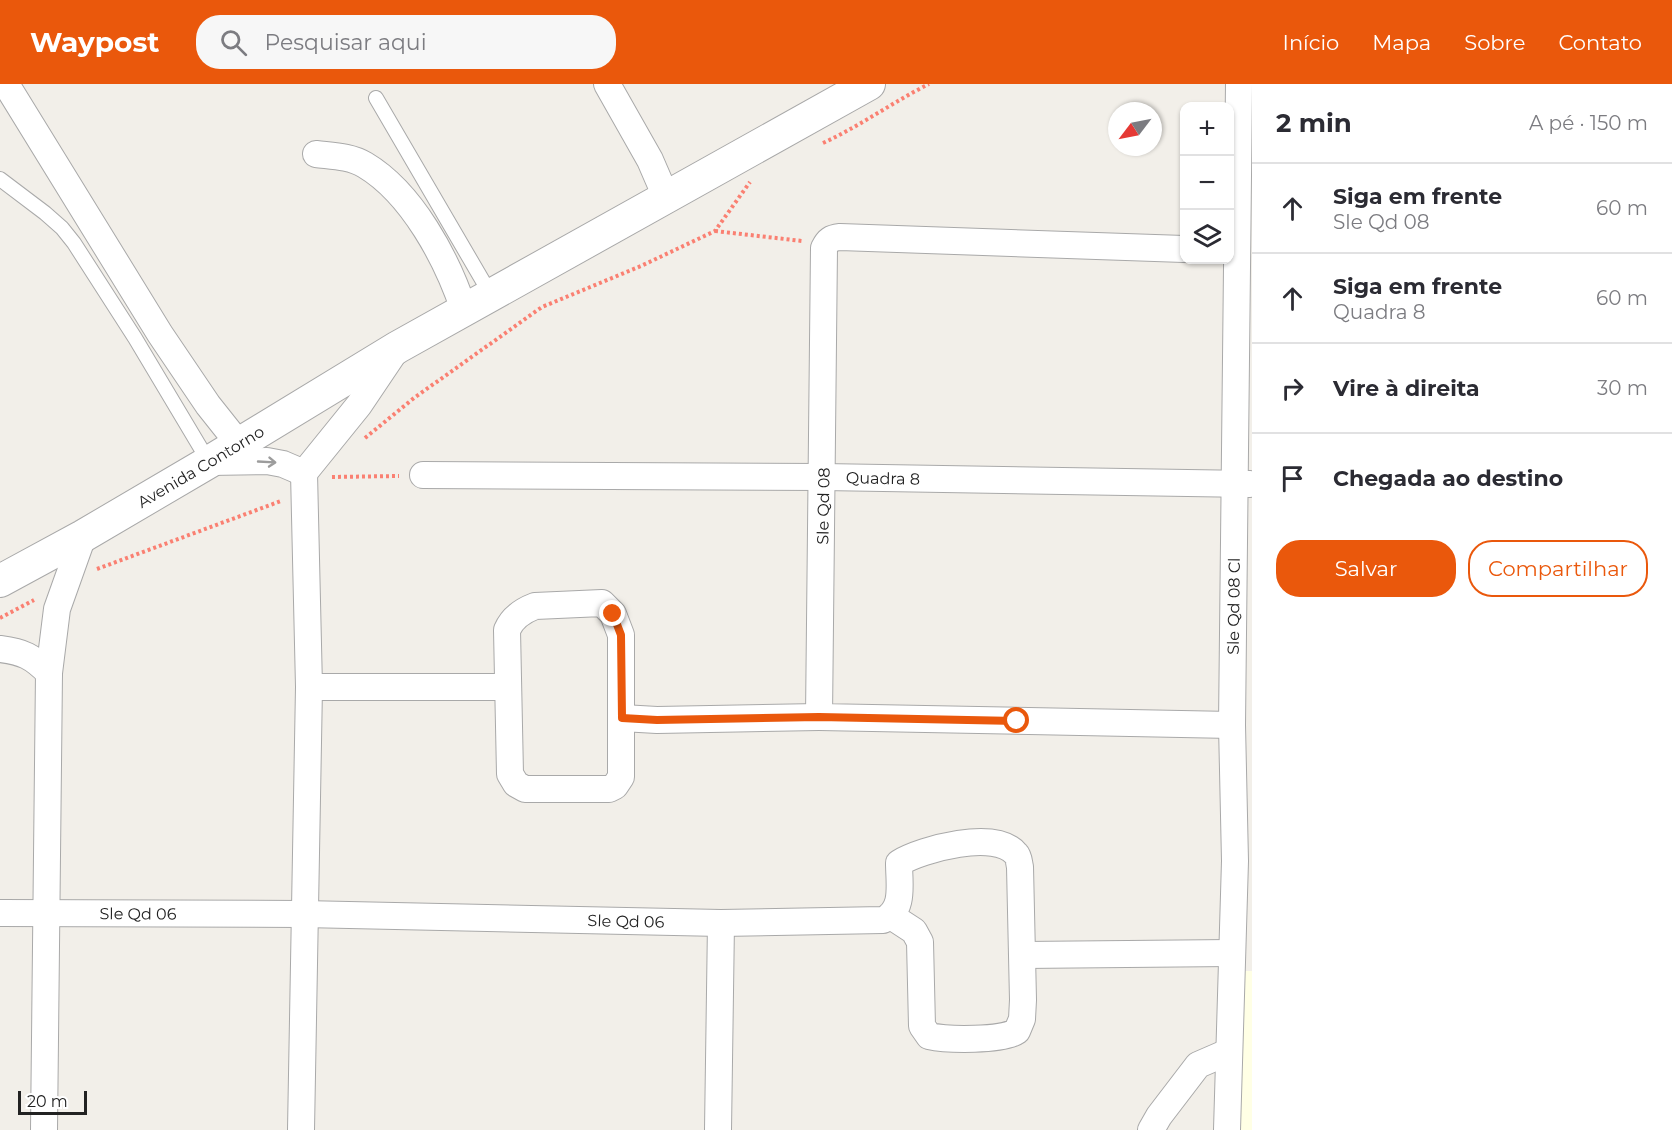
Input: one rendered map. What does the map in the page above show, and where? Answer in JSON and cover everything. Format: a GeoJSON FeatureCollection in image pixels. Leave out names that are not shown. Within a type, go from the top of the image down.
{"type":"FeatureCollection","features":[{"type":"Feature","properties":{"kind":"street"},"geometry":{"type":"LineString","coordinates":[[6,84],[160,334],[208,405],[239,444]]}},
{"type":"Feature","properties":{"kind":"street"},"geometry":{"type":"LineString","coordinates":[[607,84],[650,160],[666,197]]}},
{"type":"Feature","properties":{"kind":"street"},"geometry":{"type":"LineString","coordinates":[[301,1130],[303,914],[309,687],[304,483],[398,347],[666,197],[851,89]]}},
{"type":"Feature","properties":{"kind":"street","name":"Sle Qd 08 Cl"},"geometry":{"type":"LineString","coordinates":[[1227,1130],[1231,953],[1243,861],[1232,725],[1244,484],[1234,251],[1243,101]]}},
{"type":"Feature","properties":{"kind":"street"},"geometry":{"type":"LineString","coordinates":[[316,154],[344,157],[363,164],[385,180],[420,221],[443,257],[464,310]]}},
{"type":"Feature","properties":{"kind":"street"},"geometry":{"type":"LineString","coordinates":[[826,244],[830,239],[840,237],[1180,249]]}},
{"type":"Feature","properties":{"kind":"street","name":"Sle Qd 08"},"geometry":{"type":"LineString","coordinates":[[819,717],[824,248],[826,244]]}},
{"type":"Feature","properties":{"kind":"street","name":"Avenida Contorno"},"geometry":{"type":"LineString","coordinates":[[0,581],[209,462],[398,347]]}},
{"type":"Feature","properties":{"kind":"street"},"geometry":{"type":"LineString","coordinates":[[209,462],[267,461],[284,464],[304,483]]}},
{"type":"Feature","properties":{"kind":"street","name":"Quadra 8"},"geometry":{"type":"LineString","coordinates":[[423,476],[823,477],[1244,484]]}},
{"type":"Feature","properties":{"kind":"street"},"geometry":{"type":"LineString","coordinates":[[44,1130],[49,673],[57,609],[82,536]]}},
{"type":"Feature","properties":{"kind":"street"},"geometry":{"type":"LineString","coordinates":[[602,603],[613,614],[621,635],[622,718],[622,772],[615,786],[609,789],[525,789],[516,784],[510,774],[508,687],[507,630],[513,620],[524,610],[535,606],[602,603]]}},
{"type":"Feature","properties":{"kind":"street"},"geometry":{"type":"LineString","coordinates":[[0,649],[21,652],[37,660],[49,673]]}},
{"type":"Feature","properties":{"kind":"street"},"geometry":{"type":"LineString","coordinates":[[309,687],[508,687]]}},
{"type":"Feature","properties":{"kind":"street"},"geometry":{"type":"LineString","coordinates":[[622,718],[657,720],[819,717],[1232,725]]}},
{"type":"Feature","properties":{"kind":"street"},"geometry":{"type":"LineString","coordinates":[[966,842],[1006,846],[1017,855],[1020,867],[1023,955],[1022,1019],[1017,1031],[1005,1037],[929,1036],[922,1026],[920,942],[914,932],[891,916],[899,903],[899,863],[929,850],[966,842]]}},
{"type":"Feature","properties":{"kind":"street","name":"Sle Qd 06"},"geometry":{"type":"LineString","coordinates":[[0,913],[303,914],[721,922],[883,920],[891,916]]}},
{"type":"Feature","properties":{"kind":"street"},"geometry":{"type":"LineString","coordinates":[[718,1130],[721,922]]}},
{"type":"Feature","properties":{"kind":"street"},"geometry":{"type":"LineString","coordinates":[[1023,955],[1231,953]]}},
{"type":"Feature","properties":{"kind":"street"},"geometry":{"type":"LineString","coordinates":[[1151,1130],[1162,1111],[1198,1065],[1228,1052]]}},
{"type":"Feature","properties":{"kind":"lane"},"geometry":{"type":"LineString","coordinates":[[376,98],[491,295]]}},
{"type":"Feature","properties":{"kind":"lane"},"geometry":{"type":"LineString","coordinates":[[0,179],[45,213],[74,243],[135,338],[209,462]]}},
{"type":"Feature","properties":{"kind":"path"},"geometry":{"type":"LineString","coordinates":[[815,147],[853,129],[929,84]]}},
{"type":"Feature","properties":{"kind":"path"},"geometry":{"type":"LineString","coordinates":[[359,445],[414,398],[542,307],[641,266],[715,231],[750,182],[759,176]]}},
{"type":"Feature","properties":{"kind":"path"},"geometry":{"type":"LineString","coordinates":[[715,231],[826,244]]}},
{"type":"Feature","properties":{"kind":"path"},"geometry":{"type":"LineString","coordinates":[[336,469],[328,477],[423,476]]}},
{"type":"Feature","properties":{"kind":"path"},"geometry":{"type":"LineString","coordinates":[[0,618],[105,565],[304,483]]}},
{"type":"Feature","properties":{"kind":"shaded area"},"geometry":{"type":"Polygon","coordinates":[[[1237,971],[1252,971],[1252,1130],[1235,1130],[1237,971]]]}},
{"type":"Feature","properties":{"kind":"route"},"geometry":{"type":"LineString","coordinates":[[613,614],[621,635],[622,718],[657,720],[819,717],[1017,721]]}}]}
